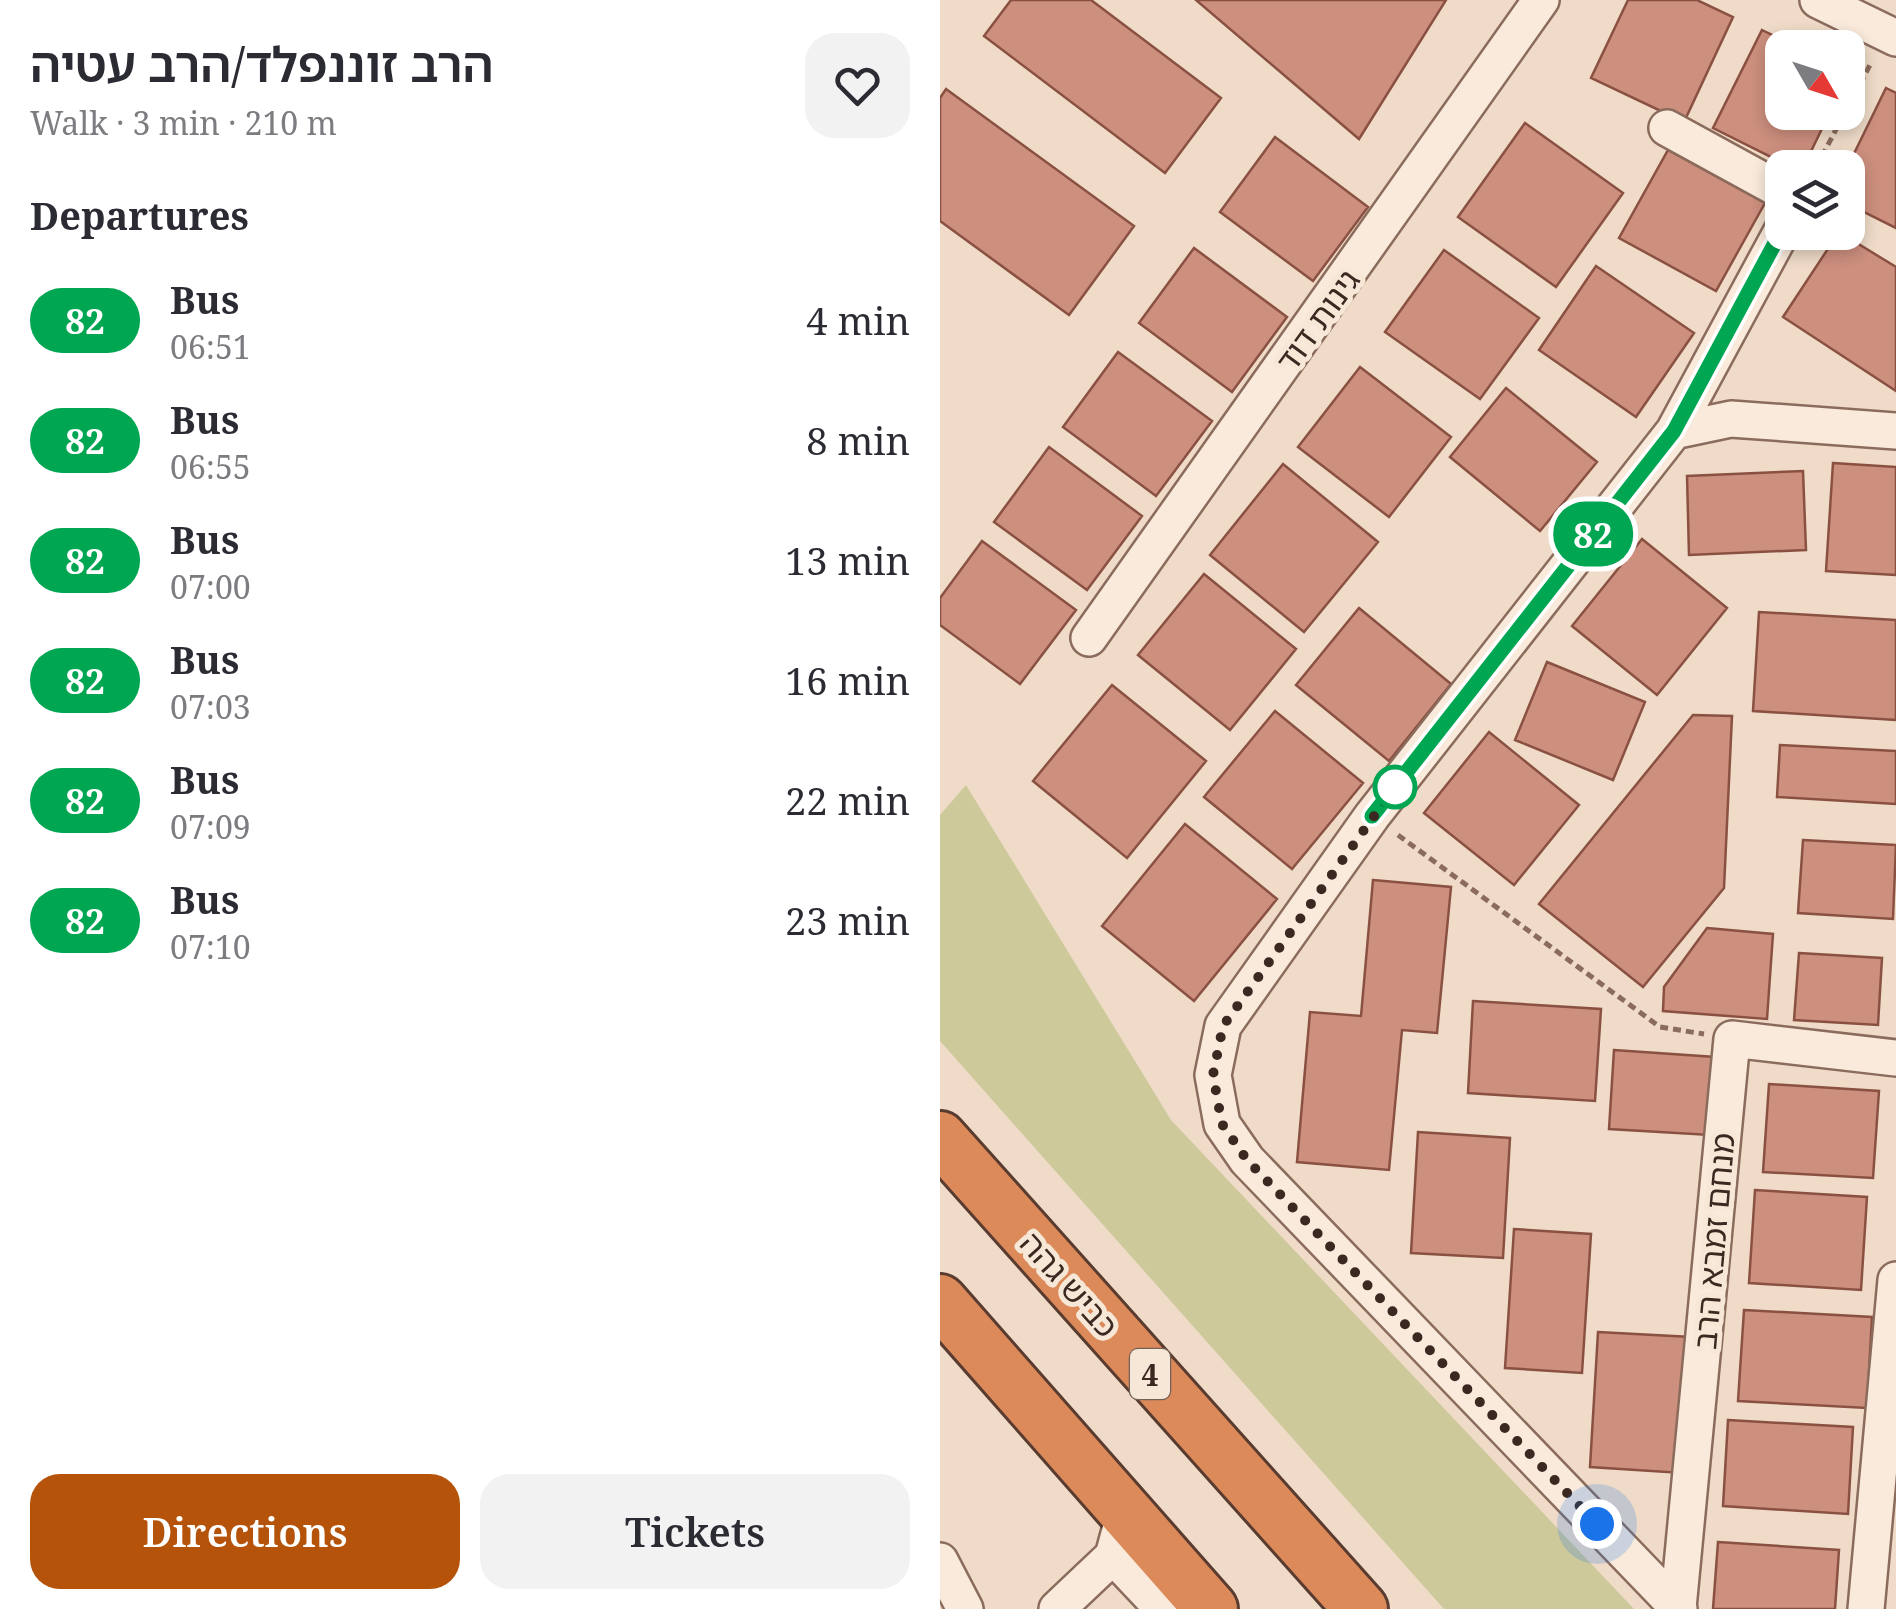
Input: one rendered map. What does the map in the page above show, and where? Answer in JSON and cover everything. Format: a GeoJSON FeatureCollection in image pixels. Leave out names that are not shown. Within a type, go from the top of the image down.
{"type":"FeatureCollection","features":[{"type":"Feature","properties":{"kind":"highway","name":"כביש גהה"},"geometry":{"type":"LineString","coordinates":[[940,1138],[1361,1609]]}},
{"type":"Feature","properties":{"kind":"highway"},"geometry":{"type":"LineString","coordinates":[[940,1301],[1119,1534],[1211,1609]]}},
{"type":"Feature","properties":{"kind":"street","name":"גינות דוד"},"geometry":{"type":"LineString","coordinates":[[1089,638],[1541,0]]}},
{"type":"Feature","properties":{"kind":"street"},"geometry":{"type":"LineString","coordinates":[[1818,0],[1893,18]]}},
{"type":"Feature","properties":{"kind":"street"},"geometry":{"type":"LineString","coordinates":[[1668,128],[1765,182]]}},
{"type":"Feature","properties":{"kind":"street"},"geometry":{"type":"LineString","coordinates":[[1678,1609],[1247,1160],[1222,1124],[1213,1075],[1223,1026],[1372,816],[1674,431],[1771,250]]}},
{"type":"Feature","properties":{"kind":"street"},"geometry":{"type":"LineString","coordinates":[[1674,431],[1731,420],[1896,431]]}},
{"type":"Feature","properties":{"kind":"street"},"geometry":{"type":"LineString","coordinates":[[1732,1039],[1896,1058]]}},
{"type":"Feature","properties":{"kind":"street","name":"מנחם זמבא הרב"},"geometry":{"type":"LineString","coordinates":[[1678,1609],[1732,1039]]}},
{"type":"Feature","properties":{"kind":"street"},"geometry":{"type":"LineString","coordinates":[[1866,1609],[1896,1280]]}},
{"type":"Feature","properties":{"kind":"street"},"geometry":{"type":"LineString","coordinates":[[1057,1609],[1119,1534],[1162,1609]]}},
{"type":"Feature","properties":{"kind":"street"},"geometry":{"type":"LineString","coordinates":[[940,1561],[966,1609]]}},
{"type":"Feature","properties":{"kind":"path"},"geometry":{"type":"LineString","coordinates":[[1865,73],[1893,18]]}},
{"type":"Feature","properties":{"kind":"path"},"geometry":{"type":"LineString","coordinates":[[1372,816],[1660,1027],[1732,1039]]}},
{"type":"Feature","properties":{"kind":"shaded area"},"geometry":{"type":"Polygon","coordinates":[[[966,785],[1171,1120],[1634,1609],[1444,1609],[940,1041],[940,815],[966,785]]]}},
{"type":"Feature","properties":{"kind":"building"},"geometry":{"type":"Polygon","coordinates":[[[1011,0],[1091,0],[1221,98],[1165,173],[984,36],[1011,0]]]}},
{"type":"Feature","properties":{"kind":"building"},"geometry":{"type":"Polygon","coordinates":[[[1196,0],[1446,0],[1359,139],[1196,0]]]}},
{"type":"Feature","properties":{"kind":"building"},"geometry":{"type":"Polygon","coordinates":[[[1628,0],[1697,0],[1733,17],[1684,122],[1591,78],[1628,0]]]}},
{"type":"Feature","properties":{"kind":"building"},"geometry":{"type":"Polygon","coordinates":[[[1762,30],[1765,31],[1765,130],[1821,130],[1812,150],[1765,150],[1765,154],[1713,128],[1762,30]]]}},
{"type":"Feature","properties":{"kind":"building"},"geometry":{"type":"Polygon","coordinates":[[[1886,88],[1896,93],[1896,228],[1865,212],[1865,150],[1856,150],[1886,88]]]}},
{"type":"Feature","properties":{"kind":"building"},"geometry":{"type":"Polygon","coordinates":[[[946,89],[1134,226],[1069,315],[940,221],[940,98],[946,89]]]}},
{"type":"Feature","properties":{"kind":"building"},"geometry":{"type":"Polygon","coordinates":[[[1525,123],[1623,193],[1556,287],[1458,217],[1525,123]]]}},
{"type":"Feature","properties":{"kind":"building"},"geometry":{"type":"Polygon","coordinates":[[[1275,137],[1368,207],[1313,281],[1220,212],[1275,137]]]}},
{"type":"Feature","properties":{"kind":"building"},"geometry":{"type":"Polygon","coordinates":[[[1668,150],[1765,203],[1716,291],[1619,238],[1668,150]]]}},
{"type":"Feature","properties":{"kind":"building"},"geometry":{"type":"Polygon","coordinates":[[[1194,248],[1287,317],[1232,392],[1139,323],[1194,248]]]}},
{"type":"Feature","properties":{"kind":"building"},"geometry":{"type":"Polygon","coordinates":[[[1865,248],[1896,267],[1896,391],[1783,317],[1827,250],[1865,248]]]}},
{"type":"Feature","properties":{"kind":"building"},"geometry":{"type":"Polygon","coordinates":[[[1444,250],[1539,318],[1480,399],[1385,332],[1444,250]]]}},
{"type":"Feature","properties":{"kind":"building"},"geometry":{"type":"Polygon","coordinates":[[[1596,266],[1694,333],[1636,417],[1539,350],[1596,266]]]}},
{"type":"Feature","properties":{"kind":"building"},"geometry":{"type":"Polygon","coordinates":[[[1118,352],[1212,421],[1156,496],[1063,427],[1118,352]]]}},
{"type":"Feature","properties":{"kind":"building"},"geometry":{"type":"Polygon","coordinates":[[[1360,367],[1451,437],[1389,517],[1298,447],[1360,367]]]}},
{"type":"Feature","properties":{"kind":"building"},"geometry":{"type":"Polygon","coordinates":[[[1506,388],[1597,462],[1540,531],[1450,457],[1506,388]]]}},
{"type":"Feature","properties":{"kind":"building"},"geometry":{"type":"Polygon","coordinates":[[[1049,447],[1142,516],[1087,590],[994,522],[1049,447]]]}},
{"type":"Feature","properties":{"kind":"building"},"geometry":{"type":"Polygon","coordinates":[[[1833,463],[1896,467],[1896,575],[1826,571],[1833,463]]]}},
{"type":"Feature","properties":{"kind":"building"},"geometry":{"type":"Polygon","coordinates":[[[1283,464],[1378,542],[1304,632],[1210,555],[1283,464]]]}},
{"type":"Feature","properties":{"kind":"building"},"geometry":{"type":"Polygon","coordinates":[[[1803,471],[1806,550],[1689,555],[1687,476],[1803,471]]]}},
{"type":"Feature","properties":{"kind":"building"},"geometry":{"type":"Polygon","coordinates":[[[1642,539],[1727,608],[1657,695],[1572,626],[1642,539]]]}},
{"type":"Feature","properties":{"kind":"building"},"geometry":{"type":"Polygon","coordinates":[[[982,541],[1076,610],[1020,684],[940,625],[940,598],[982,541]]]}},
{"type":"Feature","properties":{"kind":"building"},"geometry":{"type":"Polygon","coordinates":[[[1204,574],[1296,649],[1230,730],[1138,655],[1204,574]]]}},
{"type":"Feature","properties":{"kind":"building"},"geometry":{"type":"Polygon","coordinates":[[[1359,608],[1451,684],[1389,761],[1296,685],[1359,608]]]}},
{"type":"Feature","properties":{"kind":"building"},"geometry":{"type":"Polygon","coordinates":[[[1759,612],[1896,620],[1896,720],[1753,711],[1759,612]]]}},
{"type":"Feature","properties":{"kind":"building"},"geometry":{"type":"Polygon","coordinates":[[[1547,662],[1645,702],[1613,780],[1515,740],[1547,662]]]}},
{"type":"Feature","properties":{"kind":"building"},"geometry":{"type":"Polygon","coordinates":[[[1112,685],[1206,761],[1127,858],[1033,781],[1112,685]]]}},
{"type":"Feature","properties":{"kind":"building"},"geometry":{"type":"Polygon","coordinates":[[[1275,711],[1363,783],[1292,869],[1204,797],[1275,711]]]}},
{"type":"Feature","properties":{"kind":"building"},"geometry":{"type":"Polygon","coordinates":[[[1693,715],[1732,716],[1724,888],[1643,987],[1539,904],[1693,715]]]}},
{"type":"Feature","properties":{"kind":"building"},"geometry":{"type":"Polygon","coordinates":[[[1489,732],[1579,805],[1514,885],[1424,813],[1489,732]]]}},
{"type":"Feature","properties":{"kind":"building"},"geometry":{"type":"Polygon","coordinates":[[[1780,745],[1896,751],[1896,804],[1777,797],[1780,745]]]}},
{"type":"Feature","properties":{"kind":"building"},"geometry":{"type":"Polygon","coordinates":[[[1185,824],[1277,899],[1194,1001],[1102,926],[1185,824]]]}},
{"type":"Feature","properties":{"kind":"building"},"geometry":{"type":"Polygon","coordinates":[[[1803,840],[1896,845],[1893,919],[1798,913],[1803,840]]]}},
{"type":"Feature","properties":{"kind":"building"},"geometry":{"type":"Polygon","coordinates":[[[1373,880],[1451,887],[1437,1033],[1402,1030],[1389,1170],[1297,1162],[1310,1012],[1361,1016],[1373,880]]]}},
{"type":"Feature","properties":{"kind":"building"},"geometry":{"type":"Polygon","coordinates":[[[1707,928],[1773,934],[1767,1019],[1663,1011],[1664,987],[1707,928]]]}},
{"type":"Feature","properties":{"kind":"building"},"geometry":{"type":"Polygon","coordinates":[[[1799,953],[1882,958],[1878,1025],[1794,1020],[1799,953]]]}},
{"type":"Feature","properties":{"kind":"building"},"geometry":{"type":"Polygon","coordinates":[[[1473,1001],[1601,1009],[1595,1101],[1468,1093],[1473,1001]]]}},
{"type":"Feature","properties":{"kind":"building"},"geometry":{"type":"Polygon","coordinates":[[[1614,1050],[1715,1057],[1710,1135],[1609,1129],[1614,1050]]]}},
{"type":"Feature","properties":{"kind":"building"},"geometry":{"type":"Polygon","coordinates":[[[1769,1084],[1879,1091],[1873,1178],[1763,1172],[1769,1084]]]}},
{"type":"Feature","properties":{"kind":"building"},"geometry":{"type":"Polygon","coordinates":[[[1418,1132],[1510,1138],[1503,1258],[1411,1253],[1418,1132]]]}},
{"type":"Feature","properties":{"kind":"building"},"geometry":{"type":"Polygon","coordinates":[[[1755,1190],[1867,1197],[1861,1290],[1749,1283],[1755,1190]]]}},
{"type":"Feature","properties":{"kind":"building"},"geometry":{"type":"Polygon","coordinates":[[[1514,1229],[1591,1234],[1582,1373],[1505,1368],[1514,1229]]]}},
{"type":"Feature","properties":{"kind":"building"},"geometry":{"type":"Polygon","coordinates":[[[1744,1310],[1872,1317],[1867,1408],[1738,1401],[1744,1310]]]}},
{"type":"Feature","properties":{"kind":"building"},"geometry":{"type":"Polygon","coordinates":[[[1598,1332],[1691,1337],[1682,1473],[1590,1467],[1598,1332]]]}},
{"type":"Feature","properties":{"kind":"building"},"geometry":{"type":"Polygon","coordinates":[[[1728,1420],[1853,1427],[1848,1514],[1723,1506],[1728,1420]]]}},
{"type":"Feature","properties":{"kind":"building"},"geometry":{"type":"Polygon","coordinates":[[[1718,1542],[1839,1550],[1835,1609],[1713,1609],[1718,1542]]]}},
{"type":"Feature","properties":{"kind":"bus line","name":"82"},"geometry":{"type":"LineString","coordinates":[[1372,816],[1674,431],[1771,250]]}},
{"type":"Feature","properties":{"kind":"route"},"geometry":{"type":"LineString","coordinates":[[1395,787],[1223,1026],[1213,1075],[1222,1124],[1247,1160],[1597,1524]]}}]}
